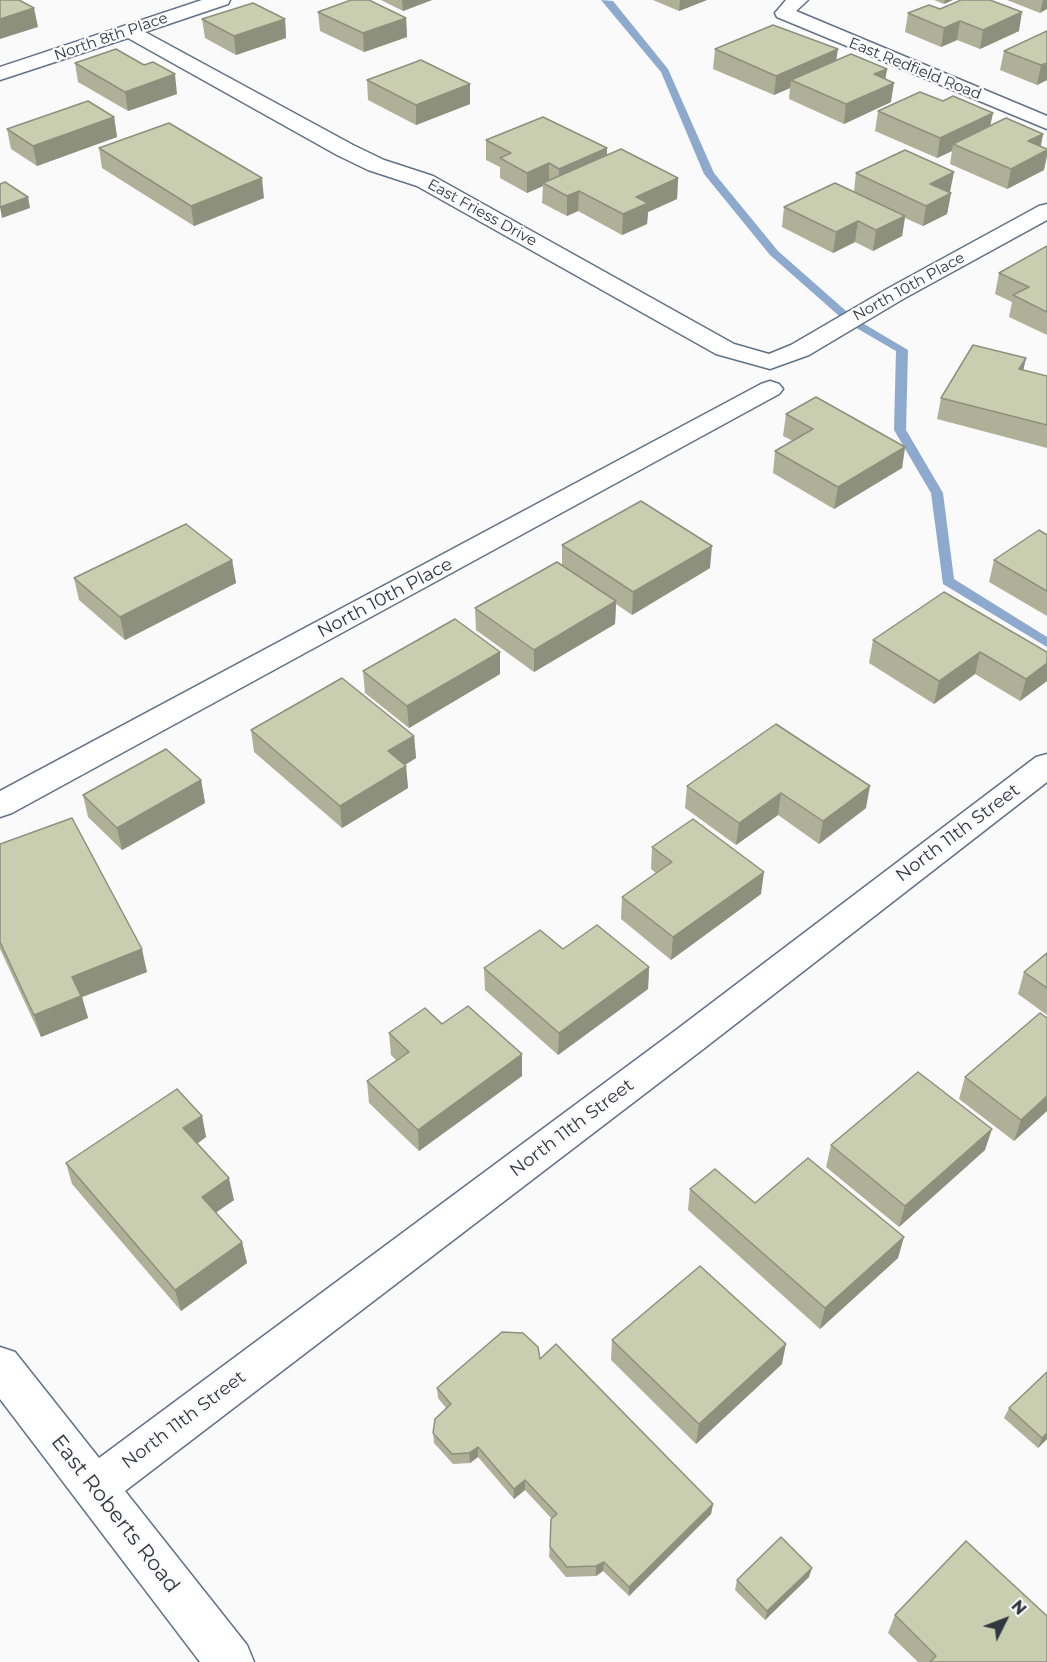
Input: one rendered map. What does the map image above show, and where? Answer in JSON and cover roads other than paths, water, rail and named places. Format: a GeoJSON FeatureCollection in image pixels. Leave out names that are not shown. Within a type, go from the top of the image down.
{"type":"FeatureCollection","features":[{"type":"Feature","properties":{"kind":"street","name":"North 8th Place"},"geometry":{"type":"LineString","coordinates":[[0,74],[221,0]]}},
{"type":"Feature","properties":{"kind":"street","name":"East Redfield Road"},"geometry":{"type":"LineString","coordinates":[[791,7],[1047,123]]}},
{"type":"Feature","properties":{"kind":"street","name":"East Friess Drive"},"geometry":{"type":"LineString","coordinates":[[130,31],[345,150],[376,165],[425,181],[770,376]]}},
{"type":"Feature","properties":{"kind":"street","name":"North 10th Place"},"geometry":{"type":"LineString","coordinates":[[0,805],[770,376],[800,350],[895,294],[1047,210]]}},
{"type":"Feature","properties":{"kind":"street","name":"North 11th Street"},"geometry":{"type":"LineString","coordinates":[[94,1488],[679,1047],[1047,765]]}},
{"type":"Feature","properties":{"kind":"street","name":"East Roberts Road"},"geometry":{"type":"LineString","coordinates":[[0,1366],[230,1662]]}},
{"type":"Feature","properties":{"kind":"waterway"},"geometry":{"type":"LineString","coordinates":[[605,0],[610,3],[665,71],[709,174],[774,253],[850,320],[902,350],[900,430],[937,493],[948,581],[1047,643]]}}]}
